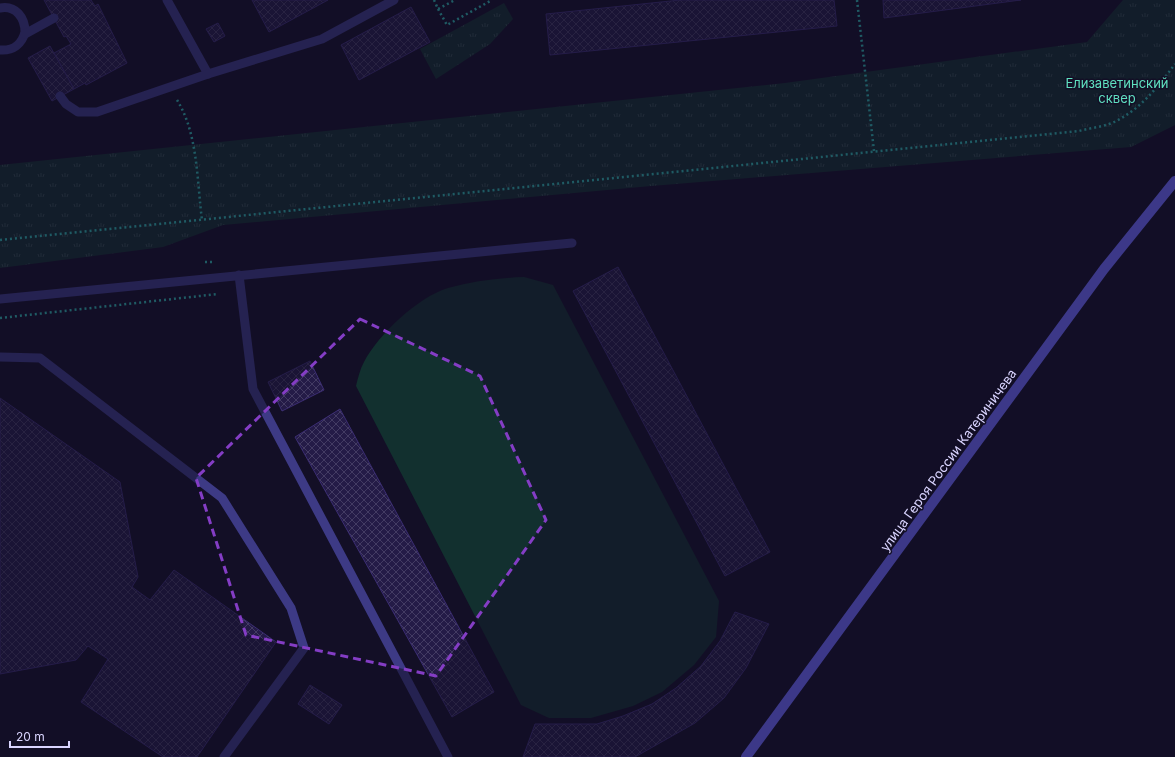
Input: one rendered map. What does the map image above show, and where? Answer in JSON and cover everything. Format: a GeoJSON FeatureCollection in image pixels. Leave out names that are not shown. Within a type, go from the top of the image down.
{"type":"FeatureCollection","features":[{"type":"Feature","properties":{"kind":"main road","name":"улица Героя России Катериничева"},"geometry":{"type":"LineString","coordinates":[[746,757],[1104,269],[1175,181]]}},
{"type":"Feature","properties":{"kind":"lane"},"geometry":{"type":"LineString","coordinates":[[167,0],[208,74]]}},
{"type":"Feature","properties":{"kind":"lane"},"geometry":{"type":"LineString","coordinates":[[60,96],[66,104],[78,112],[98,112],[208,74],[322,39],[394,0]]}},
{"type":"Feature","properties":{"kind":"lane"},"geometry":{"type":"LineString","coordinates":[[0,8],[11,9],[17,12],[25,25],[25,34]]}},
{"type":"Feature","properties":{"kind":"lane"},"geometry":{"type":"LineString","coordinates":[[0,50],[12,49],[18,45],[25,34],[54,18]]}},
{"type":"Feature","properties":{"kind":"lane"},"geometry":{"type":"LineString","coordinates":[[0,299],[572,244]]}},
{"type":"Feature","properties":{"kind":"lane"},"geometry":{"type":"LineString","coordinates":[[239,275],[253,389],[428,723],[448,757]]}},
{"type":"Feature","properties":{"kind":"lane"},"geometry":{"type":"LineString","coordinates":[[0,357],[40,358],[222,498],[291,608],[304,648],[224,757]]}},
{"type":"Feature","properties":{"kind":"path"},"geometry":{"type":"LineString","coordinates":[[434,0],[447,25],[492,0]]}},
{"type":"Feature","properties":{"kind":"path"},"geometry":{"type":"LineString","coordinates":[[438,9],[455,0]]}},
{"type":"Feature","properties":{"kind":"path"},"geometry":{"type":"LineString","coordinates":[[857,0],[874,151]]}},
{"type":"Feature","properties":{"kind":"path"},"geometry":{"type":"LineString","coordinates":[[0,240],[1079,131],[1111,124],[1136,110],[1161,83],[1175,64]]}},
{"type":"Feature","properties":{"kind":"path"},"geometry":{"type":"LineString","coordinates":[[169,88],[185,113],[190,129],[202,220]]}},
{"type":"Feature","properties":{"kind":"path"},"geometry":{"type":"LineString","coordinates":[[0,318],[218,294]]}},
{"type":"Feature","properties":{"kind":"highlighted area"},"geometry":{"type":"Polygon","coordinates":[[[360,319],[480,376],[546,520],[436,676],[246,635],[196,478],[360,319]]]}},
{"type":"Feature","properties":{"kind":"green space","name":"Елизаветинский сквер"},"geometry":{"type":"Polygon","coordinates":[[[1123,0],[1175,0],[1175,125],[1131,147],[651,186],[223,225],[163,247],[0,268],[0,165],[785,83],[1087,42],[1123,0]]]}},
{"type":"Feature","properties":{"kind":"green space"},"geometry":{"type":"Polygon","coordinates":[[[504,3],[513,19],[490,44],[436,79],[420,49],[504,3]]]}},
{"type":"Feature","properties":{"kind":"green space"},"geometry":{"type":"Polygon","coordinates":[[[524,277],[553,285],[719,601],[716,637],[694,665],[662,692],[633,706],[591,718],[549,718],[521,705],[356,386],[359,374],[370,351],[400,318],[424,300],[448,288],[467,283],[524,277]]]}},
{"type":"Feature","properties":{"kind":"building"},"geometry":{"type":"Polygon","coordinates":[[[44,0],[91,0],[95,6],[98,4],[127,63],[86,85],[85,83],[74,89],[54,53],[71,44],[66,36],[64,37],[44,0]]]}},
{"type":"Feature","properties":{"kind":"building"},"geometry":{"type":"Polygon","coordinates":[[[252,0],[328,0],[269,32],[252,0]]]}},
{"type":"Feature","properties":{"kind":"building"},"geometry":{"type":"Polygon","coordinates":[[[680,0],[834,0],[837,26],[550,55],[546,14],[680,0]]]}},
{"type":"Feature","properties":{"kind":"building"},"geometry":{"type":"Polygon","coordinates":[[[883,0],[1021,0],[884,18],[883,0]]]}},
{"type":"Feature","properties":{"kind":"building"},"geometry":{"type":"Polygon","coordinates":[[[411,7],[430,42],[359,80],[341,45],[411,7]]]}},
{"type":"Feature","properties":{"kind":"building"},"geometry":{"type":"Polygon","coordinates":[[[218,23],[225,36],[214,42],[206,29],[218,23]]]}},
{"type":"Feature","properties":{"kind":"building"},"geometry":{"type":"Polygon","coordinates":[[[50,46],[74,89],[52,101],[28,58],[50,46]]]}},
{"type":"Feature","properties":{"kind":"building"},"geometry":{"type":"Polygon","coordinates":[[[618,267],[770,552],[725,576],[573,291],[618,267]]]}},
{"type":"Feature","properties":{"kind":"building"},"geometry":{"type":"Polygon","coordinates":[[[310,361],[324,390],[282,411],[268,382],[310,361]]]}},
{"type":"Feature","properties":{"kind":"building"},"geometry":{"type":"Polygon","coordinates":[[[0,398],[120,482],[138,577],[132,587],[150,600],[174,570],[276,642],[197,757],[163,757],[81,702],[108,659],[88,646],[76,660],[0,674],[0,398]]]}},
{"type":"Feature","properties":{"kind":"building"},"geometry":{"type":"Polygon","coordinates":[[[340,409],[494,692],[452,717],[295,437],[340,409]]]}},
{"type":"Feature","properties":{"kind":"building"},"geometry":{"type":"Polygon","coordinates":[[[735,612],[769,624],[746,668],[724,698],[695,723],[635,757],[523,757],[535,724],[597,724],[623,716],[652,704],[676,688],[701,666],[720,641],[735,612]]]}},
{"type":"Feature","properties":{"kind":"building"},"geometry":{"type":"Polygon","coordinates":[[[310,685],[342,705],[329,724],[298,704],[310,685]]]}}]}
